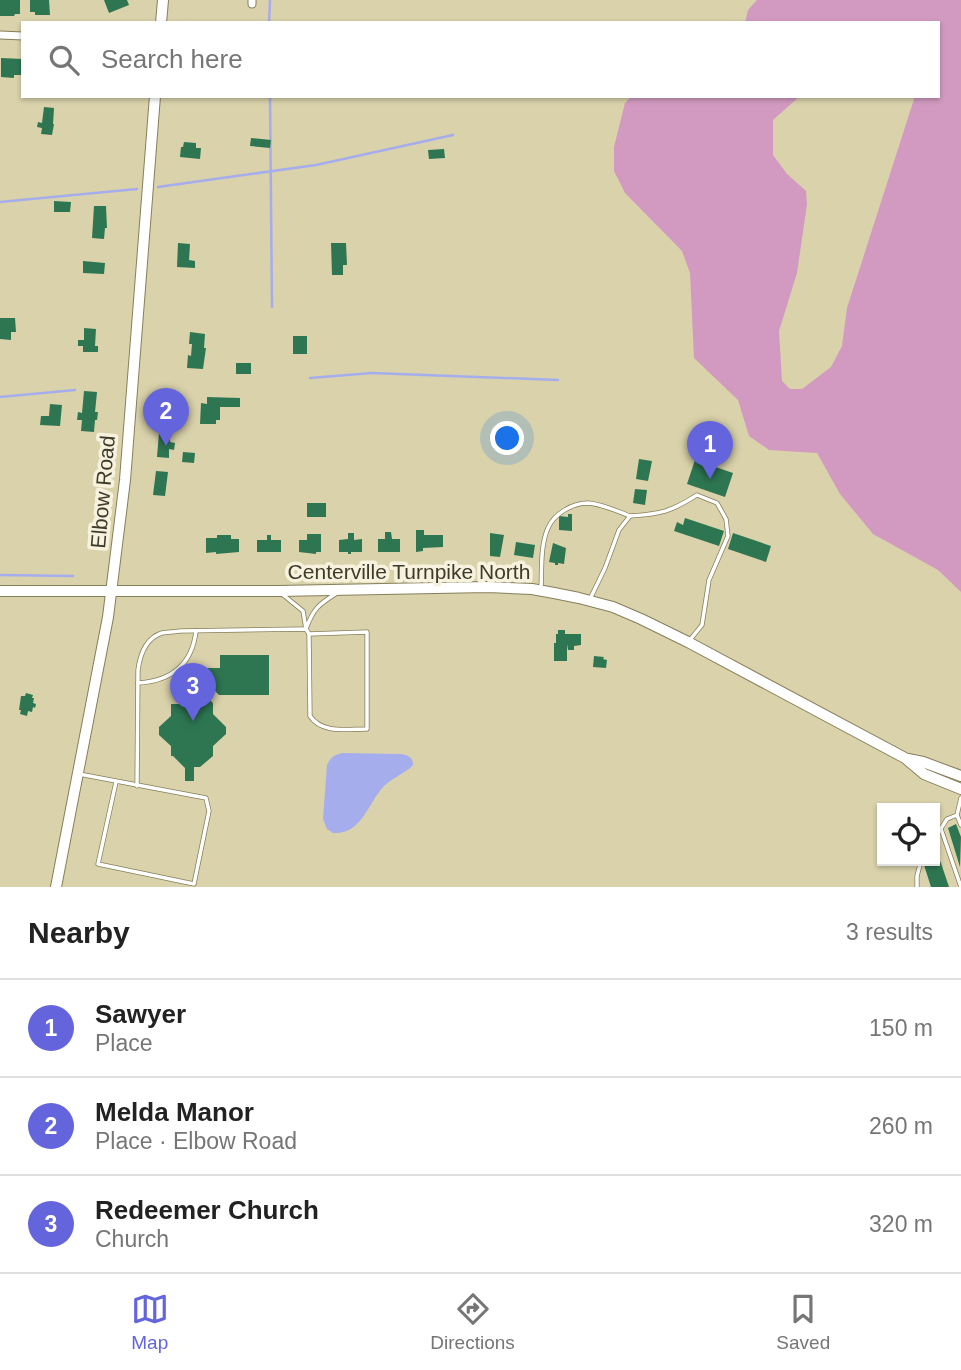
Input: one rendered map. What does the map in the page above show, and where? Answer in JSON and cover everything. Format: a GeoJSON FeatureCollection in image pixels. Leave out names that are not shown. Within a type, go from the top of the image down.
{"type":"FeatureCollection","features":[{"type":"Feature","properties":{"kind":"main road"},"geometry":{"type":"LineString","coordinates":[[161,21],[163,0]]}},
{"type":"Feature","properties":{"kind":"main road","name":"Elbow Road"},"geometry":{"type":"LineString","coordinates":[[56,887],[112,592],[125,480],[155,98]]}},
{"type":"Feature","properties":{"kind":"main road","name":"Centerville Turnpike North"},"geometry":{"type":"LineString","coordinates":[[0,591],[278,591],[488,587],[541,591],[612,607],[641,619],[905,758],[924,774],[961,789]]}},
{"type":"Feature","properties":{"kind":"main road","name":"Centerville Turnpike North"},"geometry":{"type":"LineString","coordinates":[[905,758],[961,776]]}},
{"type":"Feature","properties":{"kind":"street"},"geometry":{"type":"LineString","coordinates":[[0,35],[21,36]]}},
{"type":"Feature","properties":{"kind":"lane"},"geometry":{"type":"LineString","coordinates":[[541,591],[548,526],[564,509],[586,503],[630,516],[662,513],[697,495],[717,503],[726,519],[728,536],[709,580],[702,625],[688,642]]}},
{"type":"Feature","properties":{"kind":"lane"},"geometry":{"type":"LineString","coordinates":[[589,601],[619,530],[630,516]]}},
{"type":"Feature","properties":{"kind":"lane"},"geometry":{"type":"LineString","coordinates":[[307,631],[313,610],[342,589]]}},
{"type":"Feature","properties":{"kind":"lane"},"geometry":{"type":"LineString","coordinates":[[137,786],[140,656],[148,643],[161,634],[196,631],[307,631],[367,632],[367,729],[328,729],[315,724],[310,716],[307,631],[303,611],[278,591]]}},
{"type":"Feature","properties":{"kind":"lane"},"geometry":{"type":"LineString","coordinates":[[138,683],[162,679],[174,672],[186,660],[194,646],[196,631]]}},
{"type":"Feature","properties":{"kind":"lane"},"geometry":{"type":"LineString","coordinates":[[78,774],[206,798],[209,811],[194,884],[98,864],[116,782]]}},
{"type":"Feature","properties":{"kind":"lane"},"geometry":{"type":"LineString","coordinates":[[961,798],[957,816],[961,825]]}},
{"type":"Feature","properties":{"kind":"lane"},"geometry":{"type":"LineString","coordinates":[[957,816],[947,819],[941,829],[961,887]]}},
{"type":"Feature","properties":{"kind":"lane"},"geometry":{"type":"LineString","coordinates":[[917,887],[920,866]]}},
{"type":"Feature","properties":{"kind":"shaded area"},"geometry":{"type":"Polygon","coordinates":[[[757,0],[961,0],[961,592],[938,570],[873,534],[840,494],[817,453],[769,450],[749,436],[738,400],[694,358],[690,273],[682,251],[625,193],[614,171],[614,147],[625,103],[630,98],[798,98],[773,120],[773,155],[787,174],[806,191],[807,204],[797,273],[779,331],[782,381],[790,389],[802,389],[831,367],[842,346],[847,308],[914,98],[940,98],[940,21],[745,21],[748,10],[757,0]]]}},
{"type":"Feature","properties":{"kind":"water"},"geometry":{"type":"Polygon","coordinates":[[[342,753],[401,754],[410,757],[413,765],[383,787],[357,824],[343,832],[333,833],[327,829],[323,819],[327,765],[333,757],[342,753]]]}},
{"type":"Feature","properties":{"kind":"building"},"geometry":{"type":"Polygon","coordinates":[[[0,0],[20,0],[20,14],[0,16],[0,0]]]}},
{"type":"Feature","properties":{"kind":"building"},"geometry":{"type":"Polygon","coordinates":[[[30,0],[49,0],[50,15],[35,15],[35,12],[30,12],[30,0]]]}},
{"type":"Feature","properties":{"kind":"building"},"geometry":{"type":"Polygon","coordinates":[[[104,0],[127,0],[129,5],[109,13],[104,0]]]}},
{"type":"Feature","properties":{"kind":"building"},"geometry":{"type":"Polygon","coordinates":[[[1,58],[21,59],[21,75],[14,75],[14,78],[1,77],[1,58]]]}},
{"type":"Feature","properties":{"kind":"building"},"geometry":{"type":"Polygon","coordinates":[[[44,107],[54,108],[52,135],[41,134],[42,128],[37,127],[38,122],[42,123],[44,107]]]}},
{"type":"Feature","properties":{"kind":"building"},"geometry":{"type":"Polygon","coordinates":[[[251,138],[271,140],[270,148],[250,146],[251,138]]]}},
{"type":"Feature","properties":{"kind":"building"},"geometry":{"type":"Polygon","coordinates":[[[184,142],[196,143],[196,148],[201,148],[200,159],[180,157],[184,142]]]}},
{"type":"Feature","properties":{"kind":"building"},"geometry":{"type":"Polygon","coordinates":[[[444,149],[445,158],[429,159],[428,150],[444,149]]]}},
{"type":"Feature","properties":{"kind":"building"},"geometry":{"type":"Polygon","coordinates":[[[54,201],[71,202],[70,212],[54,212],[54,201]]]}},
{"type":"Feature","properties":{"kind":"building"},"geometry":{"type":"Polygon","coordinates":[[[94,206],[106,206],[107,228],[104,239],[92,238],[94,206]]]}},
{"type":"Feature","properties":{"kind":"building"},"geometry":{"type":"Polygon","coordinates":[[[178,243],[190,244],[189,260],[195,261],[195,268],[177,267],[178,243]]]}},
{"type":"Feature","properties":{"kind":"building"},"geometry":{"type":"Polygon","coordinates":[[[331,243],[346,243],[347,265],[343,265],[343,275],[332,275],[331,243]]]}},
{"type":"Feature","properties":{"kind":"building"},"geometry":{"type":"Polygon","coordinates":[[[83,261],[105,263],[104,274],[83,273],[83,261]]]}},
{"type":"Feature","properties":{"kind":"building"},"geometry":{"type":"Polygon","coordinates":[[[0,318],[15,318],[16,332],[11,332],[11,340],[0,339],[0,318]]]}},
{"type":"Feature","properties":{"kind":"building"},"geometry":{"type":"Polygon","coordinates":[[[84,328],[96,329],[95,346],[98,346],[98,352],[83,352],[83,346],[78,346],[78,340],[84,340],[84,328]]]}},
{"type":"Feature","properties":{"kind":"building"},"geometry":{"type":"Polygon","coordinates":[[[190,332],[205,334],[203,369],[187,368],[192,344],[189,344],[190,332]]]}},
{"type":"Feature","properties":{"kind":"building"},"geometry":{"type":"Polygon","coordinates":[[[293,336],[307,336],[307,354],[293,354],[293,336]]]}},
{"type":"Feature","properties":{"kind":"building"},"geometry":{"type":"Polygon","coordinates":[[[236,363],[251,363],[251,374],[236,374],[236,363]]]}},
{"type":"Feature","properties":{"kind":"building"},"geometry":{"type":"Polygon","coordinates":[[[84,391],[97,392],[95,412],[98,412],[94,432],[81,431],[82,420],[77,420],[78,412],[82,413],[84,391]]]}},
{"type":"Feature","properties":{"kind":"building"},"geometry":{"type":"Polygon","coordinates":[[[207,397],[240,398],[240,407],[220,407],[220,420],[216,420],[216,424],[200,424],[201,403],[207,404],[207,397]]]}},
{"type":"Feature","properties":{"kind":"building"},"geometry":{"type":"Polygon","coordinates":[[[50,404],[62,405],[60,426],[40,425],[41,416],[49,416],[50,404]]]}},
{"type":"Feature","properties":{"kind":"building"},"geometry":{"type":"Polygon","coordinates":[[[159,433],[170,434],[170,442],[175,443],[174,450],[169,449],[169,458],[157,457],[159,433]]]}},
{"type":"Feature","properties":{"kind":"building"},"geometry":{"type":"Polygon","coordinates":[[[183,452],[195,453],[194,463],[182,462],[183,452]]]}},
{"type":"Feature","properties":{"kind":"building"},"geometry":{"type":"Polygon","coordinates":[[[639,459],[652,461],[648,481],[636,479],[639,459]]]}},
{"type":"Feature","properties":{"kind":"building"},"geometry":{"type":"Polygon","coordinates":[[[695,460],[733,473],[725,497],[687,484],[695,460]]]}},
{"type":"Feature","properties":{"kind":"building"},"geometry":{"type":"Polygon","coordinates":[[[156,471],[168,472],[165,496],[153,495],[156,471]]]}},
{"type":"Feature","properties":{"kind":"building"},"geometry":{"type":"Polygon","coordinates":[[[635,489],[647,490],[645,505],[633,503],[635,489]]]}},
{"type":"Feature","properties":{"kind":"building"},"geometry":{"type":"Polygon","coordinates":[[[307,503],[326,503],[326,517],[307,517],[307,503]]]}},
{"type":"Feature","properties":{"kind":"building"},"geometry":{"type":"Polygon","coordinates":[[[568,514],[572,514],[572,531],[559,530],[559,516],[568,517],[568,514]]]}},
{"type":"Feature","properties":{"kind":"building"},"geometry":{"type":"Polygon","coordinates":[[[685,518],[724,531],[719,546],[674,531],[677,522],[683,525],[685,518]]]}},
{"type":"Feature","properties":{"kind":"building"},"geometry":{"type":"Polygon","coordinates":[[[416,530],[424,530],[424,535],[443,535],[443,547],[423,548],[423,551],[416,552],[416,530]]]}},
{"type":"Feature","properties":{"kind":"building"},"geometry":{"type":"Polygon","coordinates":[[[385,532],[391,532],[392,539],[400,539],[400,552],[378,552],[378,539],[385,539],[385,532]]]}},
{"type":"Feature","properties":{"kind":"building"},"geometry":{"type":"Polygon","coordinates":[[[348,533],[354,533],[354,540],[362,539],[362,552],[339,552],[339,540],[348,539],[348,533]]]}},
{"type":"Feature","properties":{"kind":"building"},"geometry":{"type":"Polygon","coordinates":[[[490,533],[504,535],[500,557],[490,556],[490,533]]]}},
{"type":"Feature","properties":{"kind":"building"},"geometry":{"type":"Polygon","coordinates":[[[733,533],[771,546],[766,562],[728,549],[733,533]]]}},
{"type":"Feature","properties":{"kind":"building"},"geometry":{"type":"Polygon","coordinates":[[[307,534],[321,534],[321,552],[299,552],[299,540],[307,540],[307,534]]]}},
{"type":"Feature","properties":{"kind":"building"},"geometry":{"type":"Polygon","coordinates":[[[217,535],[231,535],[231,539],[239,539],[239,552],[206,553],[206,538],[217,538],[217,535]]]}},
{"type":"Feature","properties":{"kind":"building"},"geometry":{"type":"Polygon","coordinates":[[[267,535],[271,535],[271,540],[281,540],[281,552],[257,552],[257,540],[267,540],[267,535]]]}},
{"type":"Feature","properties":{"kind":"building"},"geometry":{"type":"Polygon","coordinates":[[[516,542],[535,545],[533,558],[514,555],[516,542]]]}},
{"type":"Feature","properties":{"kind":"building"},"geometry":{"type":"Polygon","coordinates":[[[553,543],[566,548],[564,564],[555,565],[549,562],[553,543]]]}},
{"type":"Feature","properties":{"kind":"building"},"geometry":{"type":"Polygon","coordinates":[[[558,630],[565,630],[565,634],[581,634],[581,645],[574,646],[574,650],[568,650],[567,644],[567,661],[554,661],[554,643],[558,630]]]}},
{"type":"Feature","properties":{"kind":"building"},"geometry":{"type":"Polygon","coordinates":[[[220,655],[269,655],[269,695],[219,695],[215,691],[208,698],[213,703],[213,714],[226,727],[226,734],[213,746],[213,756],[200,767],[194,767],[194,781],[185,781],[185,768],[171,756],[171,746],[159,735],[159,727],[171,716],[171,704],[185,704],[185,692],[192,684],[183,674],[190,667],[200,676],[208,668],[220,668],[220,655]]]}},
{"type":"Feature","properties":{"kind":"building"},"geometry":{"type":"Polygon","coordinates":[[[594,656],[607,660],[606,668],[593,667],[594,656]]]}},
{"type":"Feature","properties":{"kind":"building"},"geometry":{"type":"Polygon","coordinates":[[[26,693],[33,695],[33,703],[36,704],[32,712],[28,711],[27,716],[20,714],[19,710],[21,696],[26,693]]]}},
{"type":"Feature","properties":{"kind":"building"},"geometry":{"type":"Polygon","coordinates":[[[956,824],[961,837],[960,867],[948,828],[956,824]]]}},
{"type":"Feature","properties":{"kind":"building"},"geometry":{"type":"Polygon","coordinates":[[[940,861],[949,887],[931,887],[924,866],[940,866],[940,861]]]}},
{"type":"Feature","properties":{"kind":"waterway"},"geometry":{"type":"LineString","coordinates":[[269,21],[270,0]]}},
{"type":"Feature","properties":{"kind":"waterway"},"geometry":{"type":"LineString","coordinates":[[270,98],[272,307]]}},
{"type":"Feature","properties":{"kind":"waterway"},"geometry":{"type":"LineString","coordinates":[[158,187],[316,165],[453,135]]}},
{"type":"Feature","properties":{"kind":"waterway"},"geometry":{"type":"LineString","coordinates":[[0,202],[137,189]]}},
{"type":"Feature","properties":{"kind":"waterway"},"geometry":{"type":"LineString","coordinates":[[310,378],[372,373],[558,380]]}},
{"type":"Feature","properties":{"kind":"waterway"},"geometry":{"type":"LineString","coordinates":[[0,397],[75,390]]}},
{"type":"Feature","properties":{"kind":"waterway"},"geometry":{"type":"LineString","coordinates":[[0,575],[73,576]]}},
{"type":"Feature","properties":{"kind":"place","name":"Melda Manor"},"geometry":{"type":"Point","coordinates":[166,446]}},
{"type":"Feature","properties":{"kind":"place","name":"Sawyer"},"geometry":{"type":"Point","coordinates":[710,479]}},
{"type":"Feature","properties":{"kind":"place","name":"Redeemer Church"},"geometry":{"type":"Point","coordinates":[193,721]}}]}
